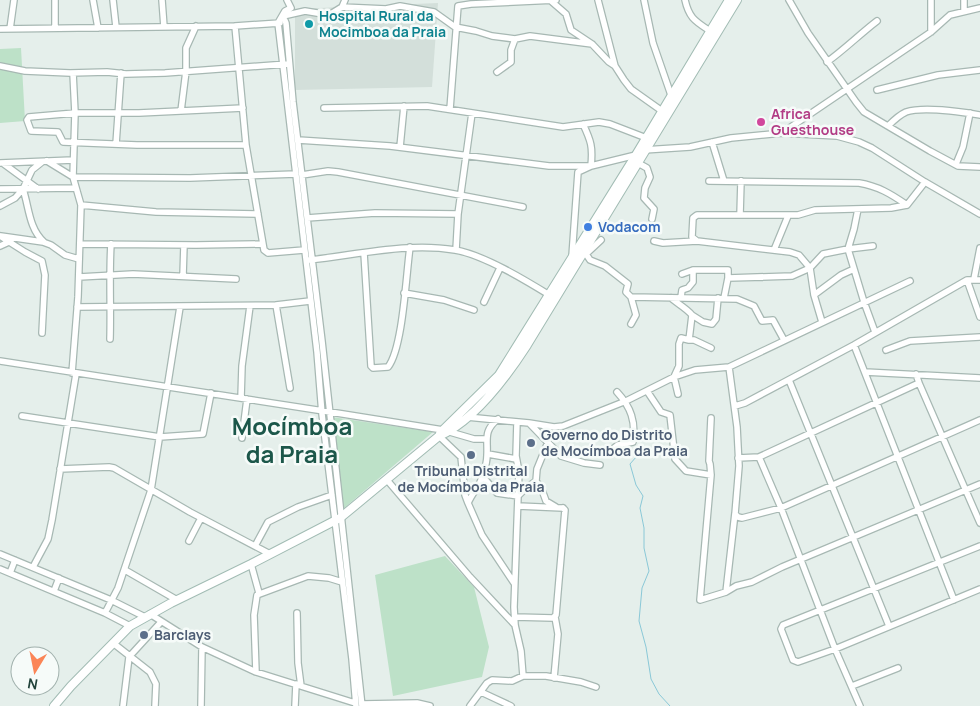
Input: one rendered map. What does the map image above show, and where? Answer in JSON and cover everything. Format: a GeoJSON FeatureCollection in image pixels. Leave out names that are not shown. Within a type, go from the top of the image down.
{"type":"FeatureCollection","features":[{"type":"Feature","properties":{"kind":"street"},"geometry":{"type":"LineString","coordinates":[[10,29],[14,0]]}},
{"type":"Feature","properties":{"kind":"street"},"geometry":{"type":"LineString","coordinates":[[55,0],[55,28]]}},
{"type":"Feature","properties":{"kind":"street"},"geometry":{"type":"LineString","coordinates":[[93,0],[98,28]]}},
{"type":"Feature","properties":{"kind":"street"},"geometry":{"type":"LineString","coordinates":[[113,0],[116,27]]}},
{"type":"Feature","properties":{"kind":"street"},"geometry":{"type":"LineString","coordinates":[[162,0],[164,27]]}},
{"type":"Feature","properties":{"kind":"street"},"geometry":{"type":"LineString","coordinates":[[287,0],[291,8],[285,11],[278,23],[287,64],[298,140],[305,261],[321,410],[337,520]]}},
{"type":"Feature","properties":{"kind":"street"},"geometry":{"type":"LineString","coordinates":[[342,7],[345,0]]}},
{"type":"Feature","properties":{"kind":"street"},"geometry":{"type":"LineString","coordinates":[[450,109],[457,9],[461,5],[556,0]]}},
{"type":"Feature","properties":{"kind":"street"},"geometry":{"type":"LineString","coordinates":[[598,0],[615,66],[631,88],[662,111]]}},
{"type":"Feature","properties":{"kind":"street"},"geometry":{"type":"LineString","coordinates":[[644,0],[653,43],[671,95]]}},
{"type":"Feature","properties":{"kind":"street"},"geometry":{"type":"LineString","coordinates":[[685,0],[690,15],[710,36]]}},
{"type":"Feature","properties":{"kind":"street"},"geometry":{"type":"LineString","coordinates":[[54,706],[130,626],[176,600],[337,520],[444,432],[500,375],[552,296],[640,154],[710,36],[729,0]]}},
{"type":"Feature","properties":{"kind":"street"},"geometry":{"type":"LineString","coordinates":[[649,139],[671,95],[710,36],[737,0]]}},
{"type":"Feature","properties":{"kind":"street"},"geometry":{"type":"LineString","coordinates":[[789,0],[808,34],[864,112],[930,152],[963,167],[980,167]]}},
{"type":"Feature","properties":{"kind":"street"},"geometry":{"type":"LineString","coordinates":[[931,0],[931,32]]}},
{"type":"Feature","properties":{"kind":"street"},"geometry":{"type":"LineString","coordinates":[[964,0],[964,11]]}},
{"type":"Feature","properties":{"kind":"street"},"geometry":{"type":"LineString","coordinates":[[551,1],[566,14],[572,30],[592,44],[615,66]]}},
{"type":"Feature","properties":{"kind":"street"},"geometry":{"type":"LineString","coordinates":[[283,16],[305,11],[328,15],[342,7],[386,9],[400,6],[434,12],[455,26],[492,36],[515,39],[530,36],[592,44]]}},
{"type":"Feature","properties":{"kind":"street"},"geometry":{"type":"LineString","coordinates":[[782,133],[931,32],[950,14],[980,8]]}},
{"type":"Feature","properties":{"kind":"street"},"geometry":{"type":"LineString","coordinates":[[283,16],[286,23],[287,64],[299,174],[307,218],[330,412],[337,520],[359,705]]}},
{"type":"Feature","properties":{"kind":"street"},"geometry":{"type":"LineString","coordinates":[[828,62],[877,21]]}},
{"type":"Feature","properties":{"kind":"street"},"geometry":{"type":"LineString","coordinates":[[0,29],[235,26],[286,23]]}},
{"type":"Feature","properties":{"kind":"street"},"geometry":{"type":"LineString","coordinates":[[181,111],[186,71],[186,48],[196,26]]}},
{"type":"Feature","properties":{"kind":"street"},"geometry":{"type":"LineString","coordinates":[[235,26],[246,145],[265,252],[304,250]]}},
{"type":"Feature","properties":{"kind":"street"},"geometry":{"type":"LineString","coordinates":[[497,72],[510,62],[511,50],[515,39]]}},
{"type":"Feature","properties":{"kind":"street"},"geometry":{"type":"LineString","coordinates":[[0,66],[25,71],[121,73],[186,71],[287,64]]}},
{"type":"Feature","properties":{"kind":"street"},"geometry":{"type":"LineString","coordinates":[[877,90],[938,75],[980,70]]}},
{"type":"Feature","properties":{"kind":"street"},"geometry":{"type":"LineString","coordinates":[[33,567],[48,538],[74,374],[81,205],[73,177],[75,112],[73,73]]}},
{"type":"Feature","properties":{"kind":"street"},"geometry":{"type":"LineString","coordinates":[[116,144],[121,73]]}},
{"type":"Feature","properties":{"kind":"street"},"geometry":{"type":"LineString","coordinates":[[400,147],[404,106]]}},
{"type":"Feature","properties":{"kind":"street"},"geometry":{"type":"LineString","coordinates":[[324,108],[427,106],[563,127],[599,122],[610,124],[649,139]]}},
{"type":"Feature","properties":{"kind":"street"},"geometry":{"type":"LineString","coordinates":[[243,108],[119,114],[75,112],[29,117],[27,120],[32,132],[58,132],[62,141],[116,144],[246,145]]}},
{"type":"Feature","properties":{"kind":"street"},"geometry":{"type":"LineString","coordinates":[[888,126],[900,115],[914,110],[980,114]]}},
{"type":"Feature","properties":{"kind":"street"},"geometry":{"type":"LineString","coordinates":[[456,250],[458,214],[472,113]]}},
{"type":"Feature","properties":{"kind":"street"},"geometry":{"type":"LineString","coordinates":[[956,164],[963,147],[970,113]]}},
{"type":"Feature","properties":{"kind":"street"},"geometry":{"type":"LineString","coordinates":[[583,124],[591,141],[593,152],[591,166]]}},
{"type":"Feature","properties":{"kind":"street"},"geometry":{"type":"LineString","coordinates":[[572,258],[578,172],[591,166],[640,154],[690,147],[731,138],[782,133],[837,136],[859,142],[884,155],[925,182],[980,214]]}},
{"type":"Feature","properties":{"kind":"street"},"geometry":{"type":"LineString","coordinates":[[298,140],[400,147],[549,166],[591,166]]}},
{"type":"Feature","properties":{"kind":"street"},"geometry":{"type":"LineString","coordinates":[[712,142],[724,181]]}},
{"type":"Feature","properties":{"kind":"street"},"geometry":{"type":"LineString","coordinates":[[640,154],[650,177],[645,188],[644,198],[654,209],[652,219]]}},
{"type":"Feature","properties":{"kind":"street"},"geometry":{"type":"LineString","coordinates":[[444,432],[466,417],[506,377],[572,258],[640,154]]}},
{"type":"Feature","properties":{"kind":"street"},"geometry":{"type":"LineString","coordinates":[[1,164],[73,160]]}},
{"type":"Feature","properties":{"kind":"street"},"geometry":{"type":"LineString","coordinates":[[44,162],[73,177],[190,178],[299,174],[328,171],[462,194],[523,207]]}},
{"type":"Feature","properties":{"kind":"street"},"geometry":{"type":"LineString","coordinates":[[0,206],[15,198],[32,170],[44,162]]}},
{"type":"Feature","properties":{"kind":"street"},"geometry":{"type":"LineString","coordinates":[[1,164],[38,189]]}},
{"type":"Feature","properties":{"kind":"street"},"geometry":{"type":"LineString","coordinates":[[16,174],[30,218],[40,238],[45,243]]}},
{"type":"Feature","properties":{"kind":"street"},"geometry":{"type":"LineString","coordinates":[[709,181],[838,182],[870,185],[886,190],[907,205]]}},
{"type":"Feature","properties":{"kind":"street"},"geometry":{"type":"LineString","coordinates":[[740,215],[741,181]]}},
{"type":"Feature","properties":{"kind":"street"},"geometry":{"type":"LineString","coordinates":[[696,241],[692,237],[693,218],[695,216],[788,216],[805,214],[815,210],[891,208],[907,205],[925,182]]}},
{"type":"Feature","properties":{"kind":"street"},"geometry":{"type":"LineString","coordinates":[[0,189],[76,188]]}},
{"type":"Feature","properties":{"kind":"street"},"geometry":{"type":"LineString","coordinates":[[81,205],[156,212],[258,214]]}},
{"type":"Feature","properties":{"kind":"street"},"geometry":{"type":"LineString","coordinates":[[858,209],[848,249],[875,332]]}},
{"type":"Feature","properties":{"kind":"street"},"geometry":{"type":"LineString","coordinates":[[307,218],[375,213],[458,214]]}},
{"type":"Feature","properties":{"kind":"street"},"geometry":{"type":"LineString","coordinates":[[774,250],[788,216]]}},
{"type":"Feature","properties":{"kind":"street"},"geometry":{"type":"LineString","coordinates":[[0,236],[45,243],[66,255],[79,259]]}},
{"type":"Feature","properties":{"kind":"street"},"geometry":{"type":"LineString","coordinates":[[0,236],[42,261],[45,275],[42,333]]}},
{"type":"Feature","properties":{"kind":"street"},"geometry":{"type":"LineString","coordinates":[[0,246],[15,238]]}},
{"type":"Feature","properties":{"kind":"street"},"geometry":{"type":"LineString","coordinates":[[601,240],[586,254],[590,260],[605,266],[628,284],[626,292],[631,297],[636,315],[630,324]]}},
{"type":"Feature","properties":{"kind":"street"},"geometry":{"type":"LineString","coordinates":[[654,241],[662,243],[696,241],[790,252],[799,255],[810,268],[814,295],[822,322]]}},
{"type":"Feature","properties":{"kind":"street"},"geometry":{"type":"LineString","coordinates":[[80,244],[263,244]]}},
{"type":"Feature","properties":{"kind":"street"},"geometry":{"type":"LineString","coordinates":[[110,338],[109,276],[111,244]]}},
{"type":"Feature","properties":{"kind":"street"},"geometry":{"type":"LineString","coordinates":[[183,276],[184,245]]}},
{"type":"Feature","properties":{"kind":"street"},"geometry":{"type":"LineString","coordinates":[[728,278],[792,276],[810,268],[823,254],[873,246]]}},
{"type":"Feature","properties":{"kind":"street"},"geometry":{"type":"LineString","coordinates":[[305,261],[410,247],[456,250],[517,275],[552,296]]}},
{"type":"Feature","properties":{"kind":"street"},"geometry":{"type":"LineString","coordinates":[[364,253],[370,363],[372,368],[388,368],[393,359],[398,340],[410,247]]}},
{"type":"Feature","properties":{"kind":"street"},"geometry":{"type":"LineString","coordinates":[[736,406],[854,345],[967,280],[977,279],[980,248]]}},
{"type":"Feature","properties":{"kind":"street"},"geometry":{"type":"LineString","coordinates":[[484,302],[500,268]]}},
{"type":"Feature","properties":{"kind":"street"},"geometry":{"type":"LineString","coordinates":[[814,295],[841,275],[854,269]]}},
{"type":"Feature","properties":{"kind":"street"},"geometry":{"type":"LineString","coordinates":[[671,298],[703,322],[712,324],[716,319],[728,278],[728,270],[693,270],[682,274]]}},
{"type":"Feature","properties":{"kind":"street"},"geometry":{"type":"LineString","coordinates":[[681,298],[682,290],[688,288],[693,282],[693,270]]}},
{"type":"Feature","properties":{"kind":"street"},"geometry":{"type":"LineString","coordinates":[[79,276],[133,274],[236,279]]}},
{"type":"Feature","properties":{"kind":"street"},"geometry":{"type":"LineString","coordinates":[[967,280],[980,317]]}},
{"type":"Feature","properties":{"kind":"street"},"geometry":{"type":"LineString","coordinates":[[466,417],[529,423],[554,428],[563,426],[626,401],[674,377],[694,370],[729,366],[910,281]]}},
{"type":"Feature","properties":{"kind":"street"},"geometry":{"type":"LineString","coordinates":[[404,293],[444,300],[474,310]]}},
{"type":"Feature","properties":{"kind":"street"},"geometry":{"type":"LineString","coordinates":[[631,297],[737,299],[754,306],[762,321],[773,320],[784,340]]}},
{"type":"Feature","properties":{"kind":"street"},"geometry":{"type":"LineString","coordinates":[[77,306],[250,306],[310,301]]}},
{"type":"Feature","properties":{"kind":"street"},"geometry":{"type":"LineString","coordinates":[[276,305],[290,388]]}},
{"type":"Feature","properties":{"kind":"street"},"geometry":{"type":"LineString","coordinates":[[242,438],[244,399],[242,366],[250,306]]}},
{"type":"Feature","properties":{"kind":"street"},"geometry":{"type":"LineString","coordinates":[[104,613],[125,570],[151,490],[180,307]]}},
{"type":"Feature","properties":{"kind":"street"},"geometry":{"type":"LineString","coordinates":[[689,340],[692,315]]}},
{"type":"Feature","properties":{"kind":"street"},"geometry":{"type":"LineString","coordinates":[[886,350],[910,341],[980,337]]}},
{"type":"Feature","properties":{"kind":"street"},"geometry":{"type":"LineString","coordinates":[[678,394],[674,377],[679,366],[679,344],[681,338],[694,340],[711,348]]}},
{"type":"Feature","properties":{"kind":"street"},"geometry":{"type":"LineString","coordinates":[[315,342],[322,341]]}},
{"type":"Feature","properties":{"kind":"street"},"geometry":{"type":"LineString","coordinates":[[854,345],[954,600]]}},
{"type":"Feature","properties":{"kind":"street"},"geometry":{"type":"LineString","coordinates":[[0,361],[74,374],[168,386],[321,410],[474,439],[486,439]]}},
{"type":"Feature","properties":{"kind":"street"},"geometry":{"type":"LineString","coordinates":[[726,592],[735,513],[738,458],[736,406],[729,366]]}},
{"type":"Feature","properties":{"kind":"street"},"geometry":{"type":"LineString","coordinates":[[865,372],[980,378]]}},
{"type":"Feature","properties":{"kind":"street"},"geometry":{"type":"LineString","coordinates":[[916,374],[918,383],[980,523]]}},
{"type":"Feature","properties":{"kind":"street"},"geometry":{"type":"LineString","coordinates":[[789,380],[889,626]]}},
{"type":"Feature","properties":{"kind":"street"},"geometry":{"type":"LineString","coordinates":[[738,458],[759,457],[918,383]]}},
{"type":"Feature","properties":{"kind":"street"},"geometry":{"type":"LineString","coordinates":[[647,391],[661,412],[670,415],[675,459],[686,471],[711,475]]}},
{"type":"Feature","properties":{"kind":"street"},"geometry":{"type":"LineString","coordinates":[[609,452],[618,445],[632,442],[635,428],[626,401],[617,392]]}},
{"type":"Feature","properties":{"kind":"street"},"geometry":{"type":"LineString","coordinates":[[22,416],[160,437],[203,434],[211,393]]}},
{"type":"Feature","properties":{"kind":"street"},"geometry":{"type":"LineString","coordinates":[[711,418],[709,461],[711,475],[700,600],[752,582],[782,567],[919,508],[980,484]]}},
{"type":"Feature","properties":{"kind":"street"},"geometry":{"type":"LineString","coordinates":[[468,503],[483,477],[488,454],[486,439],[492,424],[498,420]]}},
{"type":"Feature","properties":{"kind":"street"},"geometry":{"type":"LineString","coordinates":[[735,513],[738,518],[742,518],[781,508],[980,420]]}},
{"type":"Feature","properties":{"kind":"street"},"geometry":{"type":"LineString","coordinates":[[518,422],[516,459],[519,472],[514,617],[521,651],[523,676]]}},
{"type":"Feature","properties":{"kind":"street"},"geometry":{"type":"LineString","coordinates":[[529,423],[565,458],[584,463],[600,464]]}},
{"type":"Feature","properties":{"kind":"street"},"geometry":{"type":"LineString","coordinates":[[444,432],[461,457],[465,495],[482,535],[514,583]]}},
{"type":"Feature","properties":{"kind":"street"},"geometry":{"type":"LineString","coordinates":[[548,442],[537,469],[536,481],[546,501],[552,506],[564,508]]}},
{"type":"Feature","properties":{"kind":"street"},"geometry":{"type":"LineString","coordinates":[[488,454],[516,459]]}},
{"type":"Feature","properties":{"kind":"street"},"geometry":{"type":"LineString","coordinates":[[759,457],[860,706]]}},
{"type":"Feature","properties":{"kind":"street"},"geometry":{"type":"LineString","coordinates":[[60,469],[109,467],[128,475],[201,518],[270,554]]}},
{"type":"Feature","properties":{"kind":"street"},"geometry":{"type":"LineString","coordinates":[[483,477],[497,493],[518,496]]}},
{"type":"Feature","properties":{"kind":"street"},"geometry":{"type":"LineString","coordinates":[[387,480],[470,577],[515,625]]}},
{"type":"Feature","properties":{"kind":"street"},"geometry":{"type":"LineString","coordinates":[[518,496],[536,481]]}},
{"type":"Feature","properties":{"kind":"street"},"geometry":{"type":"LineString","coordinates":[[255,546],[268,522],[298,507],[332,495]]}},
{"type":"Feature","properties":{"kind":"street"},"geometry":{"type":"LineString","coordinates":[[518,506],[564,508]]}},
{"type":"Feature","properties":{"kind":"street"},"geometry":{"type":"LineString","coordinates":[[554,678],[558,634],[556,617],[562,556],[564,508]]}},
{"type":"Feature","properties":{"kind":"street"},"geometry":{"type":"LineString","coordinates":[[189,540],[201,518]]}},
{"type":"Feature","properties":{"kind":"street"},"geometry":{"type":"LineString","coordinates":[[980,546],[822,611],[783,625],[781,629],[792,660],[795,662],[836,649],[980,589]]}},
{"type":"Feature","properties":{"kind":"street"},"geometry":{"type":"LineString","coordinates":[[0,554],[148,616],[202,647],[256,672],[359,705],[417,703],[430,706]]}},
{"type":"Feature","properties":{"kind":"street"},"geometry":{"type":"LineString","coordinates":[[10,573],[15,560]]}},
{"type":"Feature","properties":{"kind":"street"},"geometry":{"type":"LineString","coordinates":[[251,564],[259,593],[256,597],[254,615],[256,672]]}},
{"type":"Feature","properties":{"kind":"street"},"geometry":{"type":"LineString","coordinates":[[0,569],[54,591],[130,626]]}},
{"type":"Feature","properties":{"kind":"street"},"geometry":{"type":"LineString","coordinates":[[125,570],[176,600]]}},
{"type":"Feature","properties":{"kind":"street"},"geometry":{"type":"LineString","coordinates":[[259,593],[265,593],[308,576],[344,578]]}},
{"type":"Feature","properties":{"kind":"street"},"geometry":{"type":"LineString","coordinates":[[54,591],[59,578]]}},
{"type":"Feature","properties":{"kind":"street"},"geometry":{"type":"LineString","coordinates":[[295,706],[299,685],[297,613]]}},
{"type":"Feature","properties":{"kind":"street"},"geometry":{"type":"LineString","coordinates":[[514,617],[556,617]]}},
{"type":"Feature","properties":{"kind":"street"},"geometry":{"type":"LineString","coordinates":[[123,706],[129,657],[161,622]]}},
{"type":"Feature","properties":{"kind":"street"},"geometry":{"type":"LineString","coordinates":[[113,643],[150,672],[156,684],[155,706]]}},
{"type":"Feature","properties":{"kind":"street"},"geometry":{"type":"LineString","coordinates":[[201,706],[202,647]]}},
{"type":"Feature","properties":{"kind":"street"},"geometry":{"type":"LineString","coordinates":[[852,686],[898,668]]}},
{"type":"Feature","properties":{"kind":"street"},"geometry":{"type":"LineString","coordinates":[[470,706],[489,681],[512,681],[523,676],[581,682],[596,687]]}},
{"type":"Feature","properties":{"kind":"street"},"geometry":{"type":"LineString","coordinates":[[481,692],[511,706]]}},
{"type":"Feature","properties":{"kind":"street"},"geometry":{"type":"LineString","coordinates":[[338,705],[343,700]]}},
{"type":"Feature","properties":{"kind":"shaded area"},"geometry":{"type":"Polygon","coordinates":[[[438,3],[432,87],[295,90],[295,9],[438,3]]]}},
{"type":"Feature","properties":{"kind":"green space"},"geometry":{"type":"Polygon","coordinates":[[[21,48],[25,121],[0,123],[0,49],[21,48]]]}},
{"type":"Feature","properties":{"kind":"green space"},"geometry":{"type":"Polygon","coordinates":[[[332,417],[433,432],[343,509],[332,417]]]}},
{"type":"Feature","properties":{"kind":"green space"},"geometry":{"type":"Polygon","coordinates":[[[445,556],[474,587],[489,647],[482,677],[393,696],[375,575],[445,556]]]}},
{"type":"Feature","properties":{"kind":"waterway"},"geometry":{"type":"LineString","coordinates":[[637,456],[630,464],[636,485],[643,496],[640,508],[644,528],[644,548],[649,571],[642,588],[639,621],[646,647],[651,679],[659,694],[670,706]]}},
{"type":"Feature","properties":{"kind":"place","name":"Hospital Rural da Mocimboa da Praia"},"geometry":{"type":"Point","coordinates":[309,24]}},
{"type":"Feature","properties":{"kind":"place","name":"Africa Guesthouse"},"geometry":{"type":"Point","coordinates":[761,122]}},
{"type":"Feature","properties":{"kind":"place","name":"Vodacom"},"geometry":{"type":"Point","coordinates":[588,227]}},
{"type":"Feature","properties":{"kind":"place","name":"Governo do Distrito de Mocímboa da Praia"},"geometry":{"type":"Point","coordinates":[531,443]}},
{"type":"Feature","properties":{"kind":"place","name":"Tribunal Distrital de Mocímboa da Praia"},"geometry":{"type":"Point","coordinates":[471,455]}},
{"type":"Feature","properties":{"kind":"place","name":"Barclays"},"geometry":{"type":"Point","coordinates":[144,635]}},
{"type":"Feature","properties":{"kind":"district","name":"Mocímboa da Praia"},"geometry":{"type":"Point","coordinates":[292,441]}}]}
